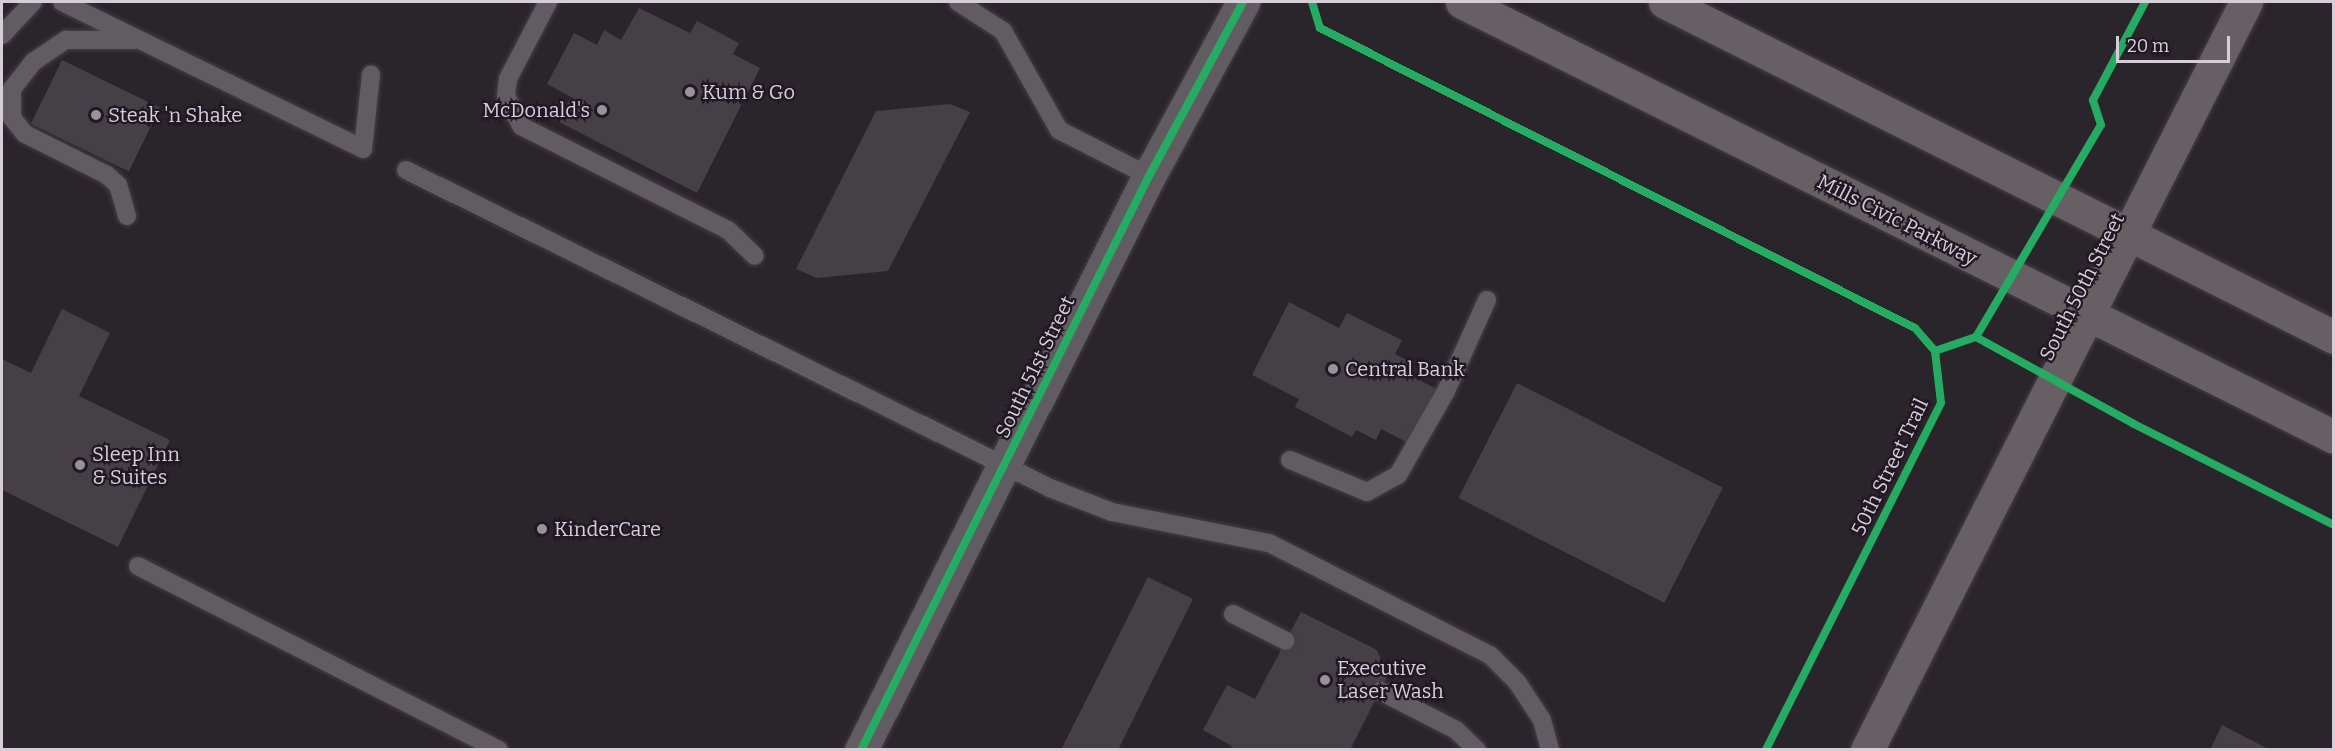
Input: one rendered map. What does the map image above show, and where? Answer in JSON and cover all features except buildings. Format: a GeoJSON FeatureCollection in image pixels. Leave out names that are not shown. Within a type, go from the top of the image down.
{"type":"FeatureCollection","features":[{"type":"Feature","properties":{"kind":"main road","name":"Mills Civic Parkway"},"geometry":{"type":"LineString","coordinates":[[1462,2],[2334,437]]}},
{"type":"Feature","properties":{"kind":"main road"},"geometry":{"type":"LineString","coordinates":[[1665,2],[2334,337]]}},
{"type":"Feature","properties":{"kind":"main road","name":"South 50th Street"},"geometry":{"type":"LineString","coordinates":[[1868,750],[2246,2]]}},
{"type":"Feature","properties":{"kind":"street","name":"South 51st Street"},"geometry":{"type":"LineString","coordinates":[[861,750],[1149,176],[1243,2]]}},
{"type":"Feature","properties":{"kind":"lane"},"geometry":{"type":"LineString","coordinates":[[2,35],[33,2]]}},
{"type":"Feature","properties":{"kind":"lane"},"geometry":{"type":"LineString","coordinates":[[62,2],[363,149],[371,74]]}},
{"type":"Feature","properties":{"kind":"lane"},"geometry":{"type":"LineString","coordinates":[[548,2],[508,79],[506,96],[521,126],[728,230],[754,256]]}},
{"type":"Feature","properties":{"kind":"lane"},"geometry":{"type":"LineString","coordinates":[[958,2],[1003,31],[1059,130],[1149,176]]}},
{"type":"Feature","properties":{"kind":"lane"},"geometry":{"type":"LineString","coordinates":[[127,216],[118,185],[107,176],[25,134],[12,118],[12,89],[33,62],[66,40],[139,39]]}},
{"type":"Feature","properties":{"kind":"lane"},"geometry":{"type":"LineString","coordinates":[[406,170],[1005,464],[1112,512],[1269,543],[1490,655],[1517,682],[1536,710],[1550,750]]}},
{"type":"Feature","properties":{"kind":"lane"},"geometry":{"type":"LineString","coordinates":[[1290,460],[1367,492],[1398,476],[1445,393],[1487,300]]}},
{"type":"Feature","properties":{"kind":"lane"},"geometry":{"type":"LineString","coordinates":[[138,566],[499,750]]}},
{"type":"Feature","properties":{"kind":"lane"},"geometry":{"type":"LineString","coordinates":[[1233,614],[1286,641]]}},
{"type":"Feature","properties":{"kind":"lane"},"geometry":{"type":"LineString","coordinates":[[1380,691],[1456,730],[1477,750]]}},
{"type":"Feature","properties":{"kind":"cycle path"},"geometry":{"type":"LineString","coordinates":[[861,750],[1149,176],[1243,2]]}},
{"type":"Feature","properties":{"kind":"cycle path","name":"50th Street Trail"},"geometry":{"type":"LineString","coordinates":[[1312,2],[1320,28],[1915,328],[1935,351],[1941,403],[1766,750]]}},
{"type":"Feature","properties":{"kind":"cycle path"},"geometry":{"type":"LineString","coordinates":[[1935,351],[1976,337],[2101,125],[2093,100],[2145,2]]}},
{"type":"Feature","properties":{"kind":"cycle path"},"geometry":{"type":"LineString","coordinates":[[1976,337],[2134,424],[2334,525]]}},
{"type":"Feature","properties":{"kind":"place","name":"Kum & Go"},"geometry":{"type":"Point","coordinates":[690,92]}},
{"type":"Feature","properties":{"kind":"place","name":"McDonald's"},"geometry":{"type":"Point","coordinates":[602,110]}},
{"type":"Feature","properties":{"kind":"place","name":"Steak 'n Shake"},"geometry":{"type":"Point","coordinates":[96,115]}},
{"type":"Feature","properties":{"kind":"place","name":"Central Bank"},"geometry":{"type":"Point","coordinates":[1333,369]}},
{"type":"Feature","properties":{"kind":"place","name":"Sleep Inn & Suites"},"geometry":{"type":"Point","coordinates":[80,465]}},
{"type":"Feature","properties":{"kind":"place","name":"KinderCare"},"geometry":{"type":"Point","coordinates":[542,529]}},
{"type":"Feature","properties":{"kind":"place","name":"Executive Laser Wash"},"geometry":{"type":"Point","coordinates":[1325,680]}}]}
